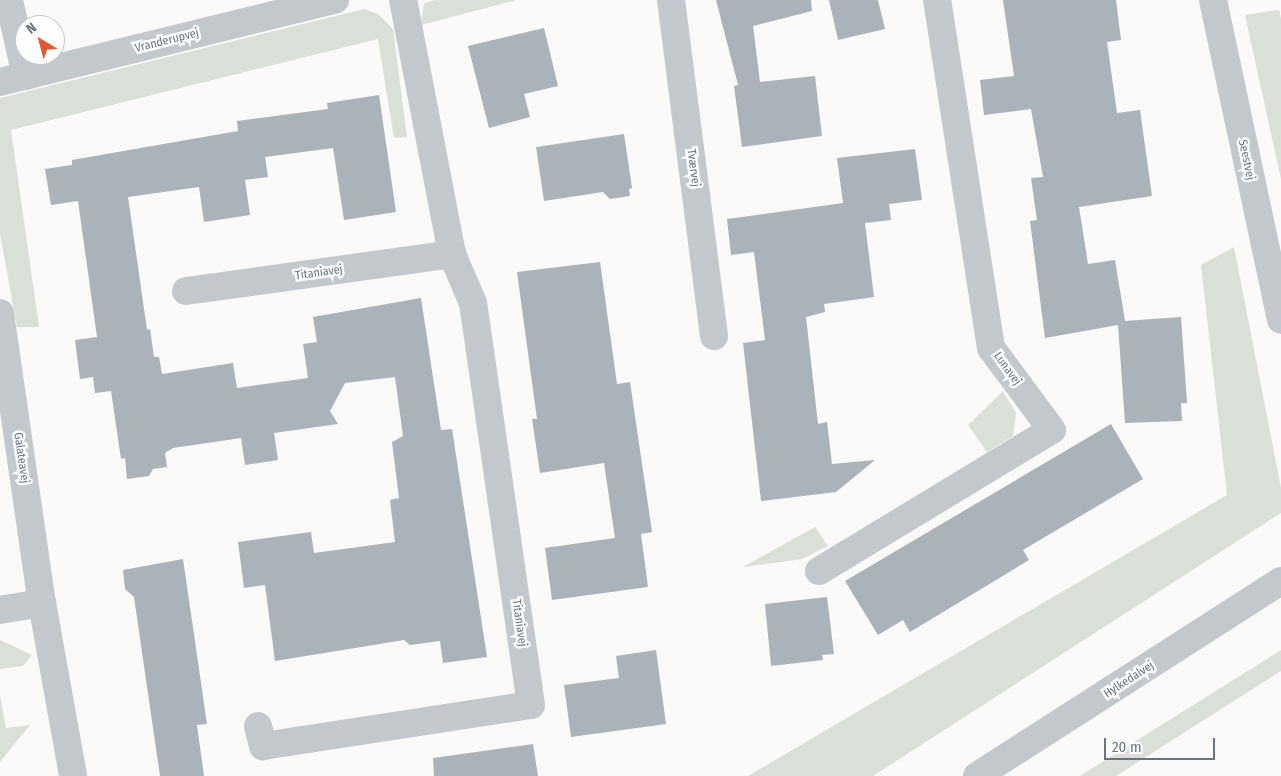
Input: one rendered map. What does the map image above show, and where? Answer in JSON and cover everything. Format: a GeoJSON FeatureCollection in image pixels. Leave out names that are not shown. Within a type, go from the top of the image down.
{"type":"FeatureCollection","features":[{"type":"Feature","properties":{"kind":"street"},"geometry":{"type":"LineString","coordinates":[[9,0],[13,79]]}},
{"type":"Feature","properties":{"kind":"street","name":"Vranderupvej"},"geometry":{"type":"LineString","coordinates":[[13,79],[335,0]]}},
{"type":"Feature","properties":{"kind":"street","name":"Titaniavej"},"geometry":{"type":"LineString","coordinates":[[258,726],[263,746],[531,706],[473,303],[452,254],[403,0]]}},
{"type":"Feature","properties":{"kind":"street","name":"Tværvej"},"geometry":{"type":"LineString","coordinates":[[671,0],[714,336]]}},
{"type":"Feature","properties":{"kind":"street","name":"Lunavej"},"geometry":{"type":"LineString","coordinates":[[819,571],[1052,430],[991,348],[937,0]]}},
{"type":"Feature","properties":{"kind":"street","name":"Seestvej"},"geometry":{"type":"LineString","coordinates":[[1213,0],[1281,320]]}},
{"type":"Feature","properties":{"kind":"street","name":"Titaniavej"},"geometry":{"type":"LineString","coordinates":[[186,291],[452,254]]}},
{"type":"Feature","properties":{"kind":"street","name":"Galateavej"},"geometry":{"type":"LineString","coordinates":[[0,313],[42,603],[73,776]]}},
{"type":"Feature","properties":{"kind":"street","name":"Hylkedalvej"},"geometry":{"type":"LineString","coordinates":[[977,776],[1281,582]]}},
{"type":"Feature","properties":{"kind":"street"},"geometry":{"type":"LineString","coordinates":[[0,610],[42,603]]}},
{"type":"Feature","properties":{"kind":"shaded area"},"geometry":{"type":"Polygon","coordinates":[[[435,0],[517,0],[421,25],[424,3],[435,0]]]}},
{"type":"Feature","properties":{"kind":"shaded area"},"geometry":{"type":"Polygon","coordinates":[[[364,9],[378,14],[393,29],[407,137],[394,138],[378,39],[11,130],[39,327],[17,327],[0,234],[0,98],[364,9]]]}},
{"type":"Feature","properties":{"kind":"shaded area"},"geometry":{"type":"Polygon","coordinates":[[[1279,10],[1281,19],[1281,179],[1245,15],[1279,10]]]}},
{"type":"Feature","properties":{"kind":"shaded area"},"geometry":{"type":"Polygon","coordinates":[[[1234,247],[1281,488],[1281,513],[873,776],[748,776],[1227,495],[1201,265],[1234,247]]]}},
{"type":"Feature","properties":{"kind":"shaded area"},"geometry":{"type":"Polygon","coordinates":[[[1003,391],[1016,413],[1013,436],[987,452],[968,425],[1003,391]]]}},
{"type":"Feature","properties":{"kind":"shaded area"},"geometry":{"type":"Polygon","coordinates":[[[815,527],[828,546],[802,559],[743,567],[815,527]]]}},
{"type":"Feature","properties":{"kind":"shaded area"},"geometry":{"type":"Polygon","coordinates":[[[0,640],[32,655],[23,666],[0,669],[0,640]]]}},
{"type":"Feature","properties":{"kind":"shaded area"},"geometry":{"type":"Polygon","coordinates":[[[1281,650],[1281,671],[1116,776],[1080,776],[1281,650]]]}},
{"type":"Feature","properties":{"kind":"shaded area"},"geometry":{"type":"Polygon","coordinates":[[[0,695],[6,728],[30,725],[0,762],[0,695]]]}},
{"type":"Feature","properties":{"kind":"building"},"geometry":{"type":"Polygon","coordinates":[[[716,0],[811,0],[812,11],[753,26],[760,82],[815,76],[822,136],[742,147],[734,86],[738,85],[716,0]]]}},
{"type":"Feature","properties":{"kind":"building"},"geometry":{"type":"Polygon","coordinates":[[[829,0],[878,0],[885,29],[838,40],[829,0]]]}},
{"type":"Feature","properties":{"kind":"building"},"geometry":{"type":"Polygon","coordinates":[[[1003,0],[1116,0],[1121,40],[1107,42],[1117,113],[1140,110],[1152,196],[1079,207],[1088,264],[1115,260],[1125,321],[1181,317],[1187,403],[1181,403],[1182,421],[1125,423],[1118,325],[1045,338],[1030,221],[1037,220],[1031,178],[1043,177],[1031,109],[984,115],[980,80],[1014,76],[1003,0]]]}},
{"type":"Feature","properties":{"kind":"building"},"geometry":{"type":"Polygon","coordinates":[[[544,28],[558,86],[524,94],[530,117],[489,128],[468,46],[544,28]]]}},
{"type":"Feature","properties":{"kind":"building"},"geometry":{"type":"Polygon","coordinates":[[[379,95],[396,212],[344,220],[333,148],[265,157],[268,177],[245,180],[250,215],[204,222],[199,187],[128,197],[147,330],[150,329],[154,357],[159,357],[162,374],[233,363],[237,388],[308,378],[303,344],[317,342],[313,317],[421,298],[441,430],[452,429],[487,657],[443,663],[440,641],[410,645],[404,640],[275,661],[265,585],[244,588],[238,542],[311,532],[314,553],[395,542],[390,500],[399,498],[392,442],[403,436],[395,377],[345,383],[330,411],[338,424],[274,433],[278,460],[245,465],[241,438],[173,448],[165,453],[167,467],[153,469],[149,476],[127,479],[125,458],[121,459],[111,391],[95,393],[93,377],[80,379],[75,340],[97,337],[78,201],[51,205],[45,169],[72,165],[72,160],[238,131],[237,121],[328,109],[327,103],[379,95]]]}},
{"type":"Feature","properties":{"kind":"building"},"geometry":{"type":"Polygon","coordinates":[[[624,134],[632,188],[629,189],[630,196],[610,199],[603,192],[544,201],[536,147],[624,134]]]}},
{"type":"Feature","properties":{"kind":"building"},"geometry":{"type":"Polygon","coordinates":[[[915,149],[922,200],[889,204],[891,220],[865,223],[874,297],[824,304],[825,312],[806,317],[818,424],[827,422],[832,464],[875,460],[836,492],[761,501],[743,343],[765,340],[754,252],[731,255],[727,219],[843,203],[837,158],[915,149]]]}},
{"type":"Feature","properties":{"kind":"building"},"geometry":{"type":"Polygon","coordinates":[[[600,262],[617,384],[630,382],[652,532],[624,537],[641,534],[648,587],[552,600],[545,548],[615,538],[604,463],[540,473],[532,419],[537,419],[517,272],[600,262]]]}},
{"type":"Feature","properties":{"kind":"building"},"geometry":{"type":"Polygon","coordinates":[[[1111,424],[1143,479],[1023,550],[1029,560],[910,632],[903,620],[878,635],[845,581],[1111,424]]]}},
{"type":"Feature","properties":{"kind":"building"},"geometry":{"type":"Polygon","coordinates":[[[183,559],[207,724],[197,725],[204,776],[160,776],[134,597],[125,589],[123,570],[183,559]]]}},
{"type":"Feature","properties":{"kind":"building"},"geometry":{"type":"Polygon","coordinates":[[[827,597],[834,654],[822,655],[823,660],[771,666],[765,604],[827,597]]]}},
{"type":"Feature","properties":{"kind":"building"},"geometry":{"type":"Polygon","coordinates":[[[656,650],[666,724],[571,737],[564,685],[619,678],[616,656],[656,650]]]}},
{"type":"Feature","properties":{"kind":"building"},"geometry":{"type":"Polygon","coordinates":[[[533,744],[538,776],[434,776],[433,758],[533,744]]]}}]}
